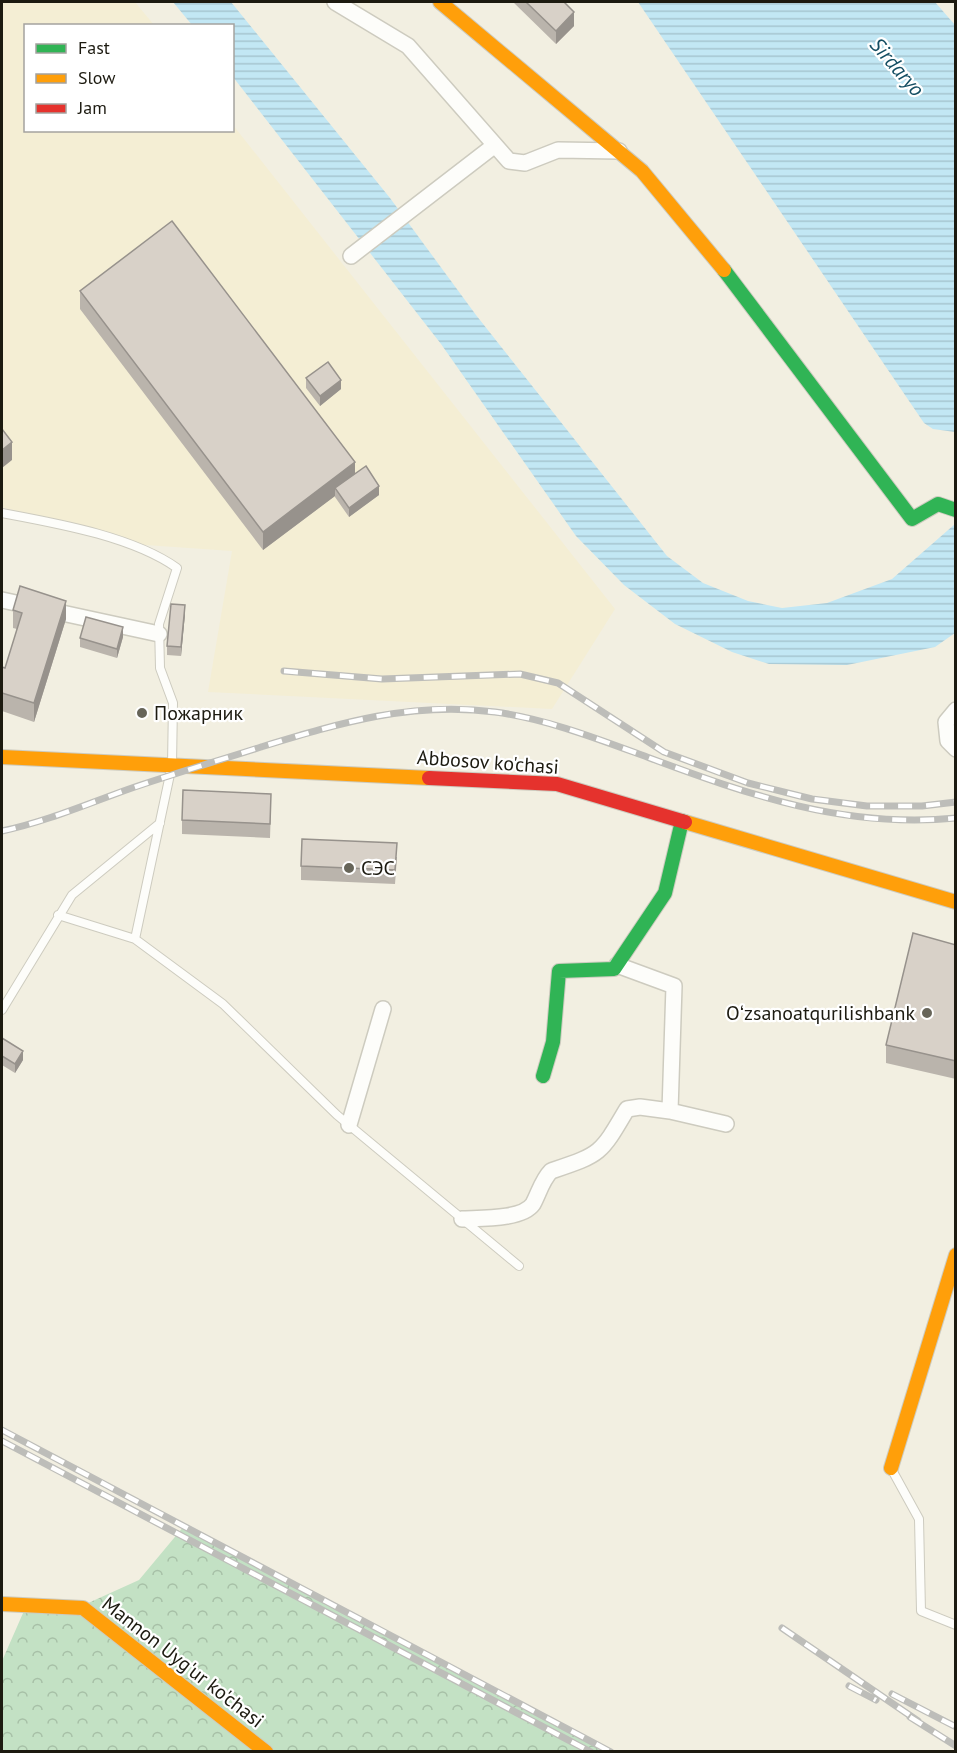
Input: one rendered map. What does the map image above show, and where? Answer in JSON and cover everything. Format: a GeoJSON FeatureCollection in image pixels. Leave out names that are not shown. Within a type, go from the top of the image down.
{"type":"FeatureCollection","features":[{"type":"Feature","properties":{"kind":"street"},"geometry":{"type":"LineString","coordinates":[[335,2],[408,46],[509,161],[525,163],[558,150],[619,151]]}},
{"type":"Feature","properties":{"kind":"street"},"geometry":{"type":"LineString","coordinates":[[440,2],[642,171],[714,257],[912,519],[936,502],[947,503],[956,510]]}},
{"type":"Feature","properties":{"kind":"street"},"geometry":{"type":"LineString","coordinates":[[351,256],[495,145]]}},
{"type":"Feature","properties":{"kind":"street"},"geometry":{"type":"LineString","coordinates":[[2,600],[159,634]]}},
{"type":"Feature","properties":{"kind":"street"},"geometry":{"type":"LineString","coordinates":[[956,710],[946,722],[948,741],[956,749]]}},
{"type":"Feature","properties":{"kind":"street","name":"Abbosov ko'chasi"},"geometry":{"type":"LineString","coordinates":[[2,757],[556,784],[956,902]]}},
{"type":"Feature","properties":{"kind":"street"},"geometry":{"type":"LineString","coordinates":[[543,1076],[553,1042],[559,971],[614,969],[665,893],[682,821]]}},
{"type":"Feature","properties":{"kind":"street"},"geometry":{"type":"LineString","coordinates":[[617,965],[674,986],[670,1111]]}},
{"type":"Feature","properties":{"kind":"street"},"geometry":{"type":"LineString","coordinates":[[348,1125],[383,1009]]}},
{"type":"Feature","properties":{"kind":"street"},"geometry":{"type":"LineString","coordinates":[[462,1219],[498,1218],[525,1211],[532,1206],[551,1171],[596,1155],[605,1147],[627,1109],[640,1107],[670,1111],[726,1124]]}},
{"type":"Feature","properties":{"kind":"street"},"geometry":{"type":"LineString","coordinates":[[891,1468],[956,1255]]}},
{"type":"Feature","properties":{"kind":"street","name":"Mannon Uyg'ur ko'chasi"},"geometry":{"type":"LineString","coordinates":[[2,1604],[83,1608],[266,1752]]}},
{"type":"Feature","properties":{"kind":"lane"},"geometry":{"type":"LineString","coordinates":[[2,513],[69,526],[161,556],[177,568],[159,624],[160,668],[173,703],[172,765],[135,939]]}},
{"type":"Feature","properties":{"kind":"lane"},"geometry":{"type":"LineString","coordinates":[[2,1010],[72,895],[160,823]]}},
{"type":"Feature","properties":{"kind":"lane"},"geometry":{"type":"LineString","coordinates":[[58,915],[135,939],[223,1004],[348,1125],[519,1266]]}},
{"type":"Feature","properties":{"kind":"lane"},"geometry":{"type":"LineString","coordinates":[[891,1468],[919,1519],[921,1611],[956,1625]]}},
{"type":"Feature","properties":{"kind":"shaded area"},"geometry":{"type":"Polygon","coordinates":[[[2,2],[135,2],[153,24],[24,24],[24,132],[234,132],[234,126],[615,609],[552,709],[208,692],[232,551],[131,544],[2,507],[2,2]]]}},
{"type":"Feature","properties":{"kind":"green space"},"geometry":{"type":"Polygon","coordinates":[[[184,1526],[604,1751],[2,1752],[2,1661],[27,1604],[75,1609],[139,1580],[184,1526]]]}},
{"type":"Feature","properties":{"kind":"water"},"geometry":{"type":"Polygon","coordinates":[[[173,2],[231,2],[390,198],[476,315],[667,556],[703,583],[748,601],[782,608],[827,603],[892,579],[955,524],[955,633],[935,647],[847,665],[769,664],[732,652],[675,624],[624,585],[576,536],[441,344],[234,78],[234,24],[191,24],[173,2]]]}},
{"type":"Feature","properties":{"kind":"water","name":"Sirdaryo"},"geometry":{"type":"Polygon","coordinates":[[[638,2],[935,2],[955,25],[955,432],[933,429],[924,423],[638,2]]]}},
{"type":"Feature","properties":{"kind":"building"},"geometry":{"type":"Polygon","coordinates":[[[526,2],[564,2],[574,12],[556,31],[526,2]]]}},
{"type":"Feature","properties":{"kind":"building"},"geometry":{"type":"Polygon","coordinates":[[[172,221],[355,462],[263,532],[80,291],[172,221]]]}},
{"type":"Feature","properties":{"kind":"building"},"geometry":{"type":"Polygon","coordinates":[[[328,362],[341,380],[320,396],[306,378],[328,362]]]}},
{"type":"Feature","properties":{"kind":"building"},"geometry":{"type":"Polygon","coordinates":[[[2,429],[12,442],[2,450],[2,429]]]}},
{"type":"Feature","properties":{"kind":"building"},"geometry":{"type":"Polygon","coordinates":[[[366,466],[379,486],[349,508],[335,488],[366,466]]]}},
{"type":"Feature","properties":{"kind":"building"},"geometry":{"type":"Polygon","coordinates":[[[20,586],[66,601],[34,703],[2,693],[2,667],[5,668],[22,613],[13,610],[20,586]]]}},
{"type":"Feature","properties":{"kind":"building"},"geometry":{"type":"Polygon","coordinates":[[[171,604],[185,605],[181,647],[167,646],[171,604]]]}},
{"type":"Feature","properties":{"kind":"building"},"geometry":{"type":"Polygon","coordinates":[[[86,617],[123,627],[117,649],[80,638],[86,617]]]}},
{"type":"Feature","properties":{"kind":"building"},"geometry":{"type":"Polygon","coordinates":[[[183,790],[271,794],[270,824],[182,820],[183,790]]]}},
{"type":"Feature","properties":{"kind":"building"},"geometry":{"type":"Polygon","coordinates":[[[302,839],[397,843],[395,870],[301,866],[302,839]]]}},
{"type":"Feature","properties":{"kind":"building","name":"Oʻzsanoatqurilishbank"},"geometry":{"type":"Polygon","coordinates":[[[913,933],[956,945],[956,1061],[886,1045],[913,933]]]}},
{"type":"Feature","properties":{"kind":"building"},"geometry":{"type":"Polygon","coordinates":[[[2,1038],[23,1051],[15,1064],[2,1056],[2,1038]]]}},
{"type":"Feature","properties":{"kind":"railway"},"geometry":{"type":"LineString","coordinates":[[284,671],[382,679],[520,674],[558,683],[664,752],[748,783],[812,799],[867,806],[922,806],[956,802]]}},
{"type":"Feature","properties":{"kind":"railway"},"geometry":{"type":"LineString","coordinates":[[2,831],[50,818],[162,778],[319,730],[376,716],[435,709],[495,712],[534,719],[760,796],[836,814],[915,820],[956,818]]}},
{"type":"Feature","properties":{"kind":"railway"},"geometry":{"type":"LineString","coordinates":[[2,1430],[611,1752]]}},
{"type":"Feature","properties":{"kind":"railway"},"geometry":{"type":"LineString","coordinates":[[2,1441],[591,1752]]}},
{"type":"Feature","properties":{"kind":"railway"},"geometry":{"type":"LineString","coordinates":[[782,1628],[918,1721]]}},
{"type":"Feature","properties":{"kind":"railway"},"geometry":{"type":"LineString","coordinates":[[849,1686],[876,1700]]}},
{"type":"Feature","properties":{"kind":"railway"},"geometry":{"type":"LineString","coordinates":[[892,1694],[956,1727]]}},
{"type":"Feature","properties":{"kind":"railway"},"geometry":{"type":"LineString","coordinates":[[910,1717],[956,1746]]}},
{"type":"Feature","properties":{"kind":"traffic: fast"},"geometry":{"type":"LineString","coordinates":[[724,270],[912,519],[938,504],[956,510]]}},
{"type":"Feature","properties":{"kind":"traffic: fast"},"geometry":{"type":"LineString","coordinates":[[543,1076],[553,1042],[559,971],[614,969],[665,893],[682,821]]}},
{"type":"Feature","properties":{"kind":"traffic: slow"},"geometry":{"type":"LineString","coordinates":[[440,2],[642,171],[724,270]]}},
{"type":"Feature","properties":{"kind":"traffic: slow"},"geometry":{"type":"LineString","coordinates":[[2,757],[429,778]]}},
{"type":"Feature","properties":{"kind":"traffic: slow"},"geometry":{"type":"LineString","coordinates":[[685,822],[956,902]]}},
{"type":"Feature","properties":{"kind":"traffic: slow"},"geometry":{"type":"LineString","coordinates":[[891,1468],[956,1255]]}},
{"type":"Feature","properties":{"kind":"traffic: slow"},"geometry":{"type":"LineString","coordinates":[[2,1604],[83,1608],[266,1752]]}},
{"type":"Feature","properties":{"kind":"traffic: jam"},"geometry":{"type":"LineString","coordinates":[[429,778],[557,784],[685,822]]}},
{"type":"Feature","properties":{"kind":"place","name":"Пожарник"},"geometry":{"type":"Point","coordinates":[142,713]}},
{"type":"Feature","properties":{"kind":"place","name":"СЭС"},"geometry":{"type":"Point","coordinates":[349,868]}},
{"type":"Feature","properties":{"kind":"place","name":"Oʻzsanoatqurilishbank"},"geometry":{"type":"Point","coordinates":[927,1013]}}]}
